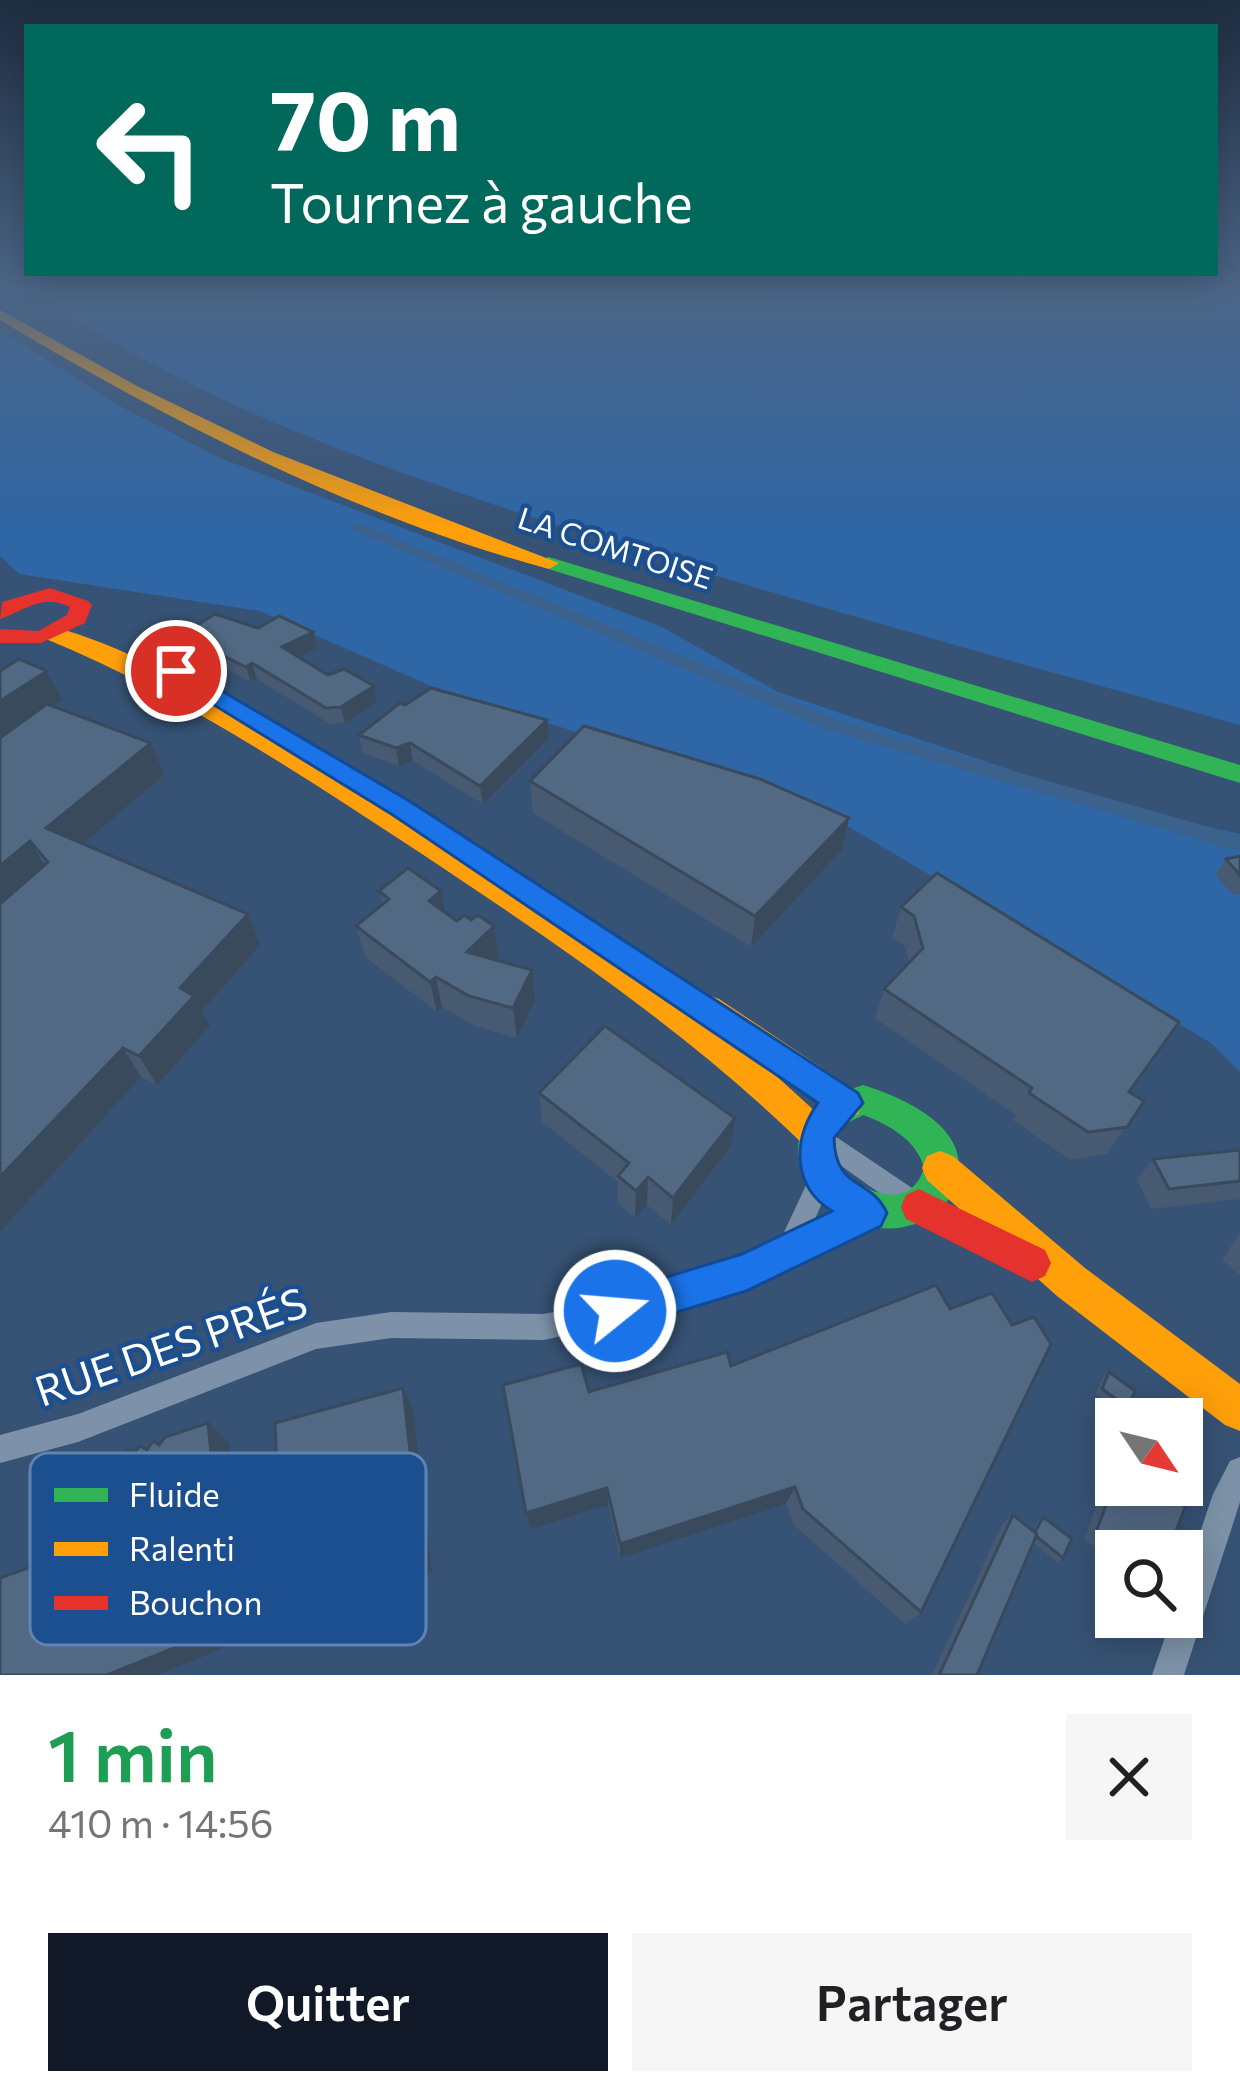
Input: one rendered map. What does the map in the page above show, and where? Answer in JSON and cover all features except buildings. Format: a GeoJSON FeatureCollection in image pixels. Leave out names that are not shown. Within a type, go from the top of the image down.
{"type":"FeatureCollection","features":[{"type":"Feature","properties":{"kind":"main road","name":"LA COMTOISE"},"geometry":{"type":"LineString","coordinates":[[90,371],[193,426],[400,512],[612,584],[1240,774]]}},
{"type":"Feature","properties":{"kind":"main road","name":"LA COMTOISE"},"geometry":{"type":"LineString","coordinates":[[129,371],[170,396],[393,490],[672,582],[1240,749]]}},
{"type":"Feature","properties":{"kind":"main road"},"geometry":{"type":"LineString","coordinates":[[69,595],[81,604],[66,626],[28,640],[6,606],[69,595]]}},
{"type":"Feature","properties":{"kind":"main road"},"geometry":{"type":"LineString","coordinates":[[66,626],[215,693],[402,809],[846,1103]]}},
{"type":"Feature","properties":{"kind":"main road"},"geometry":{"type":"LineString","coordinates":[[66,626],[219,711],[678,1008],[754,1068],[816,1134],[822,1176],[849,1204],[868,1213],[904,1214],[930,1196],[940,1168],[937,1150],[916,1119],[882,1102],[846,1103],[833,1110],[816,1134]]}},
{"type":"Feature","properties":{"kind":"main road"},"geometry":{"type":"LineString","coordinates":[[940,1168],[1071,1282],[1240,1410]]}},
{"type":"Feature","properties":{"kind":"main road"},"geometry":{"type":"LineString","coordinates":[[919,1207],[1071,1282]]}},
{"type":"Feature","properties":{"kind":"street"},"geometry":{"type":"LineString","coordinates":[[816,1134],[919,1207]]}},
{"type":"Feature","properties":{"kind":"street"},"geometry":{"type":"LineString","coordinates":[[789,1249],[822,1176]]}},
{"type":"Feature","properties":{"kind":"street","name":"RUE DES PRÉS"},"geometry":{"type":"LineString","coordinates":[[0,1449],[78,1428],[316,1336],[391,1324],[544,1327],[746,1271],[868,1213]]}},
{"type":"Feature","properties":{"kind":"street"},"geometry":{"type":"LineString","coordinates":[[1168,1675],[1228,1494],[1240,1471]]}},
{"type":"Feature","properties":{"kind":"shaded area"},"geometry":{"type":"Polygon","coordinates":[[[0,371],[65,371],[220,458],[662,627],[778,692],[1128,809],[1240,834],[1240,1072],[1211,1043],[819,809],[431,686],[260,611],[19,574],[0,556],[0,371]]]}},
{"type":"Feature","properties":{"kind":"shaded area"},"geometry":{"type":"Polygon","coordinates":[[[166,371],[1240,371],[1240,725],[702,572],[398,471],[166,371]]]}},
{"type":"Feature","properties":{"kind":"waterway"},"geometry":{"type":"LineString","coordinates":[[358,527],[836,726],[1240,844]]}},
{"type":"Feature","properties":{"kind":"traffic: fast"},"geometry":{"type":"LineString","coordinates":[[549,563],[1240,774]]}},
{"type":"Feature","properties":{"kind":"traffic: fast"},"geometry":{"type":"LineString","coordinates":[[863,1100],[914,1124],[938,1152],[942,1168],[938,1184],[925,1200],[904,1212],[859,1207],[824,1177],[816,1157],[817,1136],[830,1116],[863,1100]]}},
{"type":"Feature","properties":{"kind":"traffic: slow"},"geometry":{"type":"LineString","coordinates":[[98,371],[199,424],[336,485],[549,563]]}},
{"type":"Feature","properties":{"kind":"traffic: slow"},"geometry":{"type":"LineString","coordinates":[[54,634],[151,676],[242,727],[524,908],[675,1013],[816,1134]]}},
{"type":"Feature","properties":{"kind":"traffic: slow"},"geometry":{"type":"LineString","coordinates":[[708,1008],[846,1103]]}},
{"type":"Feature","properties":{"kind":"traffic: slow"},"geometry":{"type":"LineString","coordinates":[[940,1168],[1071,1282],[1240,1410]]}},
{"type":"Feature","properties":{"kind":"traffic: jam"},"geometry":{"type":"LineString","coordinates":[[0,613],[19,601],[50,594],[81,605],[77,618],[50,634],[21,639],[0,636]]}},
{"type":"Feature","properties":{"kind":"traffic: jam"},"geometry":{"type":"LineString","coordinates":[[919,1207],[1032,1263]]}},
{"type":"Feature","properties":{"kind":"route"},"geometry":{"type":"LineString","coordinates":[[176,671],[402,809],[697,1000],[846,1103],[833,1110],[816,1134],[816,1162],[834,1192],[868,1213],[746,1271],[615,1311]]}}]}
